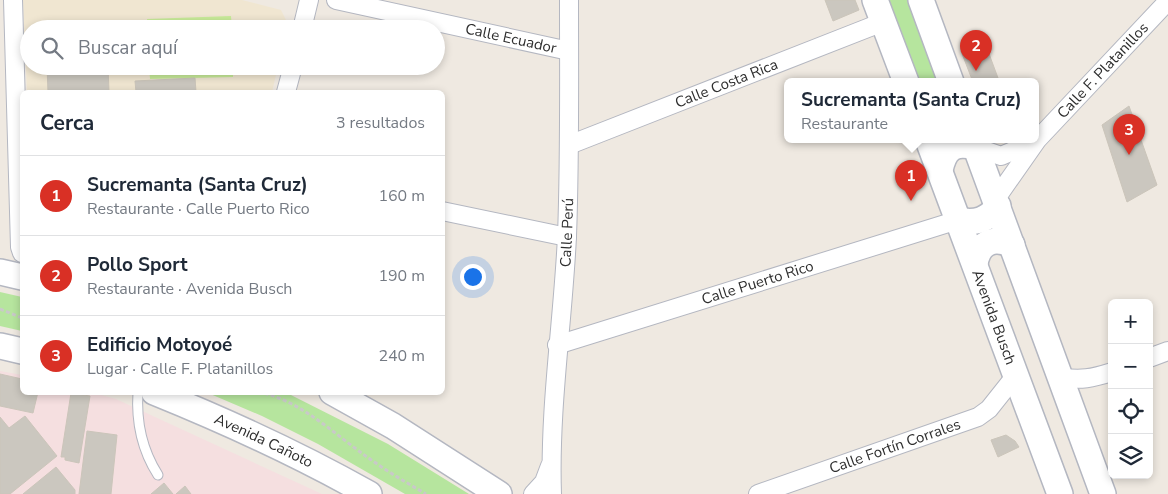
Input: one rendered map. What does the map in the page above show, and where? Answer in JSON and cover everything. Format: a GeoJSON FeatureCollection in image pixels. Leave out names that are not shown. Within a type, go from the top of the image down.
{"type":"FeatureCollection","features":[{"type":"Feature","properties":{"kind":"main road"},"geometry":{"type":"LineString","coordinates":[[920,0],[949,78]]}},
{"type":"Feature","properties":{"kind":"main road"},"geometry":{"type":"LineString","coordinates":[[879,11],[904,78]]}},
{"type":"Feature","properties":{"kind":"main road","name":"Avenida Busch"},"geometry":{"type":"LineString","coordinates":[[929,143],[1060,494]]}},
{"type":"Feature","properties":{"kind":"main road"},"geometry":{"type":"LineString","coordinates":[[940,170],[943,157],[951,148],[974,144],[1103,494]]}},
{"type":"Feature","properties":{"kind":"main road"},"geometry":{"type":"LineString","coordinates":[[958,220],[973,222],[981,220],[993,212],[996,202]]}},
{"type":"Feature","properties":{"kind":"main road"},"geometry":{"type":"LineString","coordinates":[[975,264],[976,254],[982,245],[1002,240],[1012,245]]}},
{"type":"Feature","properties":{"kind":"main road"},"geometry":{"type":"LineString","coordinates":[[0,272],[20,277]]}},
{"type":"Feature","properties":{"kind":"main road"},"geometry":{"type":"LineString","coordinates":[[0,346],[20,351]]}},
{"type":"Feature","properties":{"kind":"main road","name":"Avenida Cañoto"},"geometry":{"type":"LineString","coordinates":[[161,395],[234,425],[311,461],[369,494]]}},
{"type":"Feature","properties":{"kind":"main road"},"geometry":{"type":"LineString","coordinates":[[337,395],[393,426],[499,494]]}},
{"type":"Feature","properties":{"kind":"street"},"geometry":{"type":"LineString","coordinates":[[13,0],[20,247]]}},
{"type":"Feature","properties":{"kind":"street"},"geometry":{"type":"LineString","coordinates":[[304,20],[309,0]]}},
{"type":"Feature","properties":{"kind":"street","name":"Calle Ecuador"},"geometry":{"type":"LineString","coordinates":[[336,0],[427,20]]}},
{"type":"Feature","properties":{"kind":"street","name":"Calle Perú"},"geometry":{"type":"LineString","coordinates":[[552,494],[551,463],[557,345],[567,237],[570,0]]}},
{"type":"Feature","properties":{"kind":"street","name":"Calle F. Platanillos"},"geometry":{"type":"LineString","coordinates":[[1039,138],[1168,1]]}},
{"type":"Feature","properties":{"kind":"street","name":"Calle Costa Rica"},"geometry":{"type":"LineString","coordinates":[[569,145],[879,11]]}},
{"type":"Feature","properties":{"kind":"street","name":"Calle Ecuador"},"geometry":{"type":"LineString","coordinates":[[445,24],[569,51]]}},
{"type":"Feature","properties":{"kind":"street"},"geometry":{"type":"LineString","coordinates":[[286,90],[290,75]]}},
{"type":"Feature","properties":{"kind":"street","name":"Calle F. Platanillos"},"geometry":{"type":"LineString","coordinates":[[974,144],[1001,156],[1030,143]]}},
{"type":"Feature","properties":{"kind":"street","name":"Calle F. Platanillos"},"geometry":{"type":"LineString","coordinates":[[996,202],[1035,143]]}},
{"type":"Feature","properties":{"kind":"street"},"geometry":{"type":"LineString","coordinates":[[445,213],[567,237]]}},
{"type":"Feature","properties":{"kind":"street","name":"Calle Puerto Rico"},"geometry":{"type":"LineString","coordinates":[[557,345],[958,220]]}},
{"type":"Feature","properties":{"kind":"street"},"geometry":{"type":"LineString","coordinates":[[1153,357],[1168,351]]}},
{"type":"Feature","properties":{"kind":"street"},"geometry":{"type":"LineString","coordinates":[[1061,377],[1076,380],[1090,379],[1108,373]]}},
{"type":"Feature","properties":{"kind":"street","name":"Calle Fortín Corrales"},"geometry":{"type":"LineString","coordinates":[[758,494],[978,417],[989,409],[1016,375]]}},
{"type":"Feature","properties":{"kind":"street","name":"Calle Perú"},"geometry":{"type":"LineString","coordinates":[[532,494],[544,482],[551,463]]}},
{"type":"Feature","properties":{"kind":"lane"},"geometry":{"type":"LineString","coordinates":[[138,395],[137,408],[141,437],[149,461],[158,475]]}},
{"type":"Feature","properties":{"kind":"path"},"geometry":{"type":"LineString","coordinates":[[0,309],[20,317]]}},
{"type":"Feature","properties":{"kind":"path"},"geometry":{"type":"LineString","coordinates":[[265,395],[299,409],[371,460],[426,494]]}},
{"type":"Feature","properties":{"kind":"shaded area"},"geometry":{"type":"Polygon","coordinates":[[[23,0],[242,0],[281,10],[286,20],[24,20],[23,0]]]}},
{"type":"Feature","properties":{"kind":"shaded area"},"geometry":{"type":"Polygon","coordinates":[[[26,75],[276,75],[272,90],[27,90],[26,75]]]}},
{"type":"Feature","properties":{"kind":"shaded area"},"geometry":{"type":"Polygon","coordinates":[[[0,371],[20,375],[20,395],[101,395],[116,399],[322,494],[0,494],[0,371]]]}},
{"type":"Feature","properties":{"kind":"green space"},"geometry":{"type":"Polygon","coordinates":[[[886,0],[913,0],[942,78],[915,78],[886,0]]]}},
{"type":"Feature","properties":{"kind":"green space"},"geometry":{"type":"Polygon","coordinates":[[[231,16],[231,20],[147,20],[231,16]]]}},
{"type":"Feature","properties":{"kind":"green space"},"geometry":{"type":"Polygon","coordinates":[[[150,75],[233,75],[233,77],[150,79],[150,75]]]}},
{"type":"Feature","properties":{"kind":"green space"},"geometry":{"type":"Polygon","coordinates":[[[0,292],[20,297],[20,331],[0,326],[0,292]]]}},
{"type":"Feature","properties":{"kind":"green space"},"geometry":{"type":"Polygon","coordinates":[[[213,395],[291,395],[388,444],[469,494],[405,494],[318,444],[262,416],[213,395]]]}},
{"type":"Feature","properties":{"kind":"building"},"geometry":{"type":"Polygon","coordinates":[[[825,0],[855,0],[859,10],[833,21],[825,0]]]}},
{"type":"Feature","properties":{"kind":"building"},"geometry":{"type":"Polygon","coordinates":[[[985,43],[998,78],[971,78],[961,51],[985,43]]]}},
{"type":"Feature","properties":{"kind":"building"},"geometry":{"type":"Polygon","coordinates":[[[47,75],[108,75],[109,90],[48,90],[47,75]]]}},
{"type":"Feature","properties":{"kind":"building"},"geometry":{"type":"Polygon","coordinates":[[[195,78],[196,90],[136,90],[135,81],[195,78]]]}},
{"type":"Feature","properties":{"kind":"building"},"geometry":{"type":"Polygon","coordinates":[[[1129,106],[1157,185],[1127,202],[1102,125],[1129,106]]]}},
{"type":"Feature","properties":{"kind":"building"},"geometry":{"type":"Polygon","coordinates":[[[0,374],[20,379],[20,395],[37,395],[33,413],[0,406],[0,374]]]}},
{"type":"Feature","properties":{"kind":"building"},"geometry":{"type":"Polygon","coordinates":[[[71,395],[90,396],[79,463],[65,460],[65,457],[61,457],[71,395]]]}},
{"type":"Feature","properties":{"kind":"building"},"geometry":{"type":"Polygon","coordinates":[[[25,416],[57,456],[10,494],[0,494],[0,417],[9,428],[25,416]]]}},
{"type":"Feature","properties":{"kind":"building"},"geometry":{"type":"Polygon","coordinates":[[[87,431],[117,435],[111,494],[79,494],[87,431]]]}},
{"type":"Feature","properties":{"kind":"building"},"geometry":{"type":"Polygon","coordinates":[[[1006,435],[1015,441],[1019,447],[998,457],[991,440],[1006,435]]]}},
{"type":"Feature","properties":{"kind":"building"},"geometry":{"type":"Polygon","coordinates":[[[56,467],[75,490],[75,494],[23,494],[56,467]]]}},
{"type":"Feature","properties":{"kind":"building"},"geometry":{"type":"Polygon","coordinates":[[[164,483],[173,494],[151,494],[164,483]]]}},
{"type":"Feature","properties":{"kind":"building"},"geometry":{"type":"Polygon","coordinates":[[[185,486],[191,494],[176,494],[185,486]]]}},
{"type":"Feature","properties":{"kind":"place","name":"Pollo Sport"},"geometry":{"type":"Point","coordinates":[976,71]}},
{"type":"Feature","properties":{"kind":"place","name":"Edificio Motoyoé"},"geometry":{"type":"Point","coordinates":[1129,155]}},
{"type":"Feature","properties":{"kind":"place","name":"Sucremanta (Santa Cruz)"},"geometry":{"type":"Point","coordinates":[911,201]}}]}
